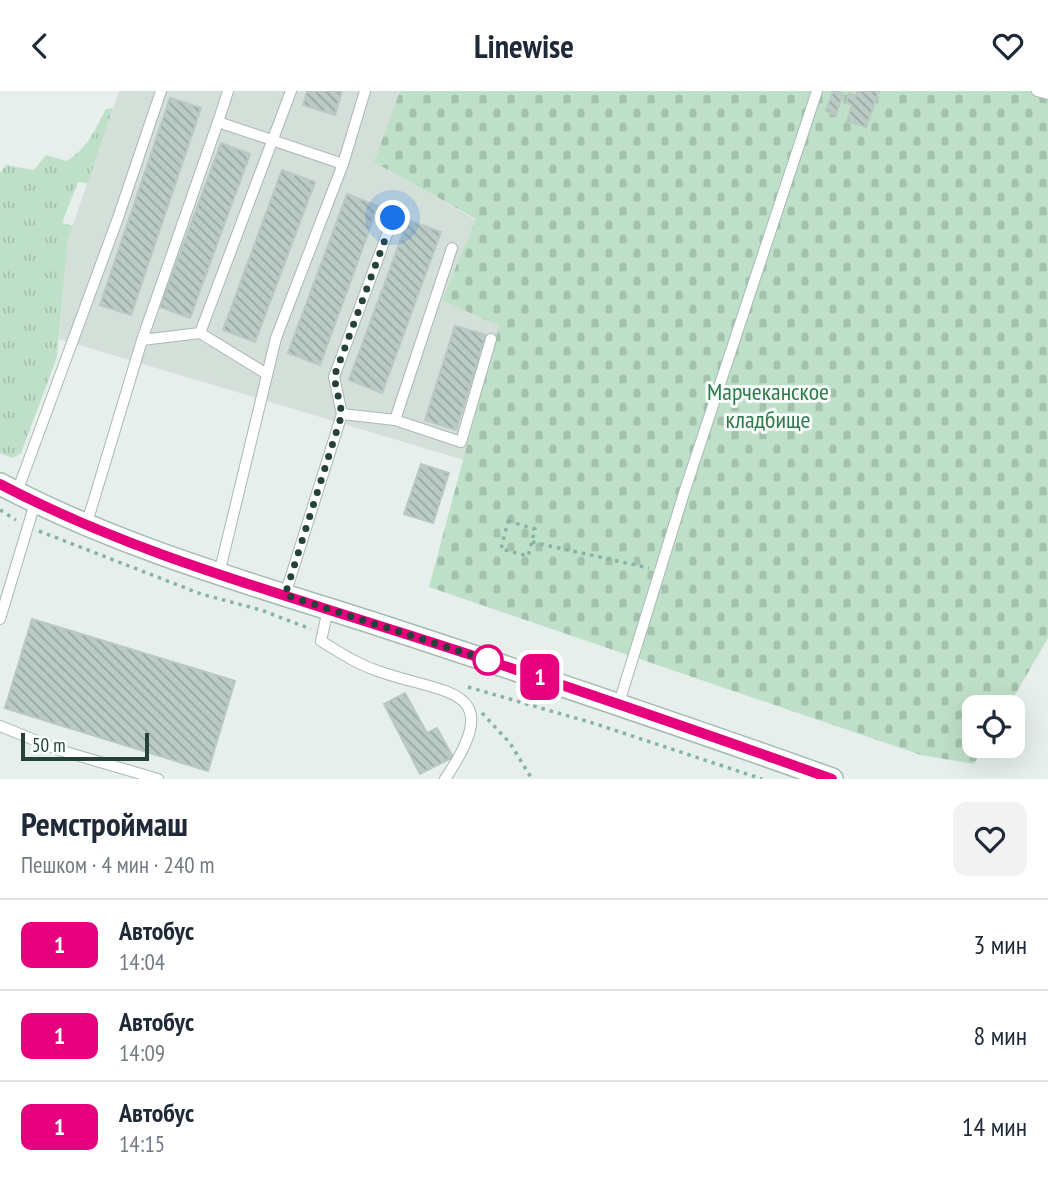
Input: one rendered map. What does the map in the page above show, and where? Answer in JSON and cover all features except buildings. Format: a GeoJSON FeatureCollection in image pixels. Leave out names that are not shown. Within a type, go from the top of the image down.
{"type":"FeatureCollection","features":[{"type":"Feature","properties":{"kind":"street"},"geometry":{"type":"LineString","coordinates":[[17,493],[86,526],[219,574],[619,703],[832,779]]}},
{"type":"Feature","properties":{"kind":"lane"},"geometry":{"type":"LineString","coordinates":[[0,619],[28,527],[17,493],[118,218],[161,91]]}},
{"type":"Feature","properties":{"kind":"lane"},"geometry":{"type":"LineString","coordinates":[[86,526],[142,340],[228,91]]}},
{"type":"Feature","properties":{"kind":"lane"},"geometry":{"type":"LineString","coordinates":[[200,333],[275,141],[291,91]]}},
{"type":"Feature","properties":{"kind":"lane"},"geometry":{"type":"LineString","coordinates":[[219,574],[276,338],[343,164],[365,91]]}},
{"type":"Feature","properties":{"kind":"lane"},"geometry":{"type":"LineString","coordinates":[[619,703],[659,571],[817,91]]}},
{"type":"Feature","properties":{"kind":"lane"},"geometry":{"type":"LineString","coordinates":[[1037,91],[1048,94]]}},
{"type":"Feature","properties":{"kind":"lane"},"geometry":{"type":"LineString","coordinates":[[218,122],[343,164]]}},
{"type":"Feature","properties":{"kind":"lane"},"geometry":{"type":"LineString","coordinates":[[285,595],[342,414],[334,377],[393,218]]}},
{"type":"Feature","properties":{"kind":"lane"},"geometry":{"type":"LineString","coordinates":[[395,420],[452,248]]}},
{"type":"Feature","properties":{"kind":"lane"},"geometry":{"type":"LineString","coordinates":[[142,340],[200,333],[267,374]]}},
{"type":"Feature","properties":{"kind":"lane"},"geometry":{"type":"LineString","coordinates":[[342,414],[395,420],[461,442],[491,339]]}},
{"type":"Feature","properties":{"kind":"lane"},"geometry":{"type":"LineString","coordinates":[[328,609],[321,641],[377,671],[447,689],[461,697],[469,710],[470,724],[462,751],[445,779]]}},
{"type":"Feature","properties":{"kind":"lane"},"geometry":{"type":"LineString","coordinates":[[0,726],[59,750],[158,779]]}},
{"type":"Feature","properties":{"kind":"path"},"geometry":{"type":"LineString","coordinates":[[0,510],[28,527],[201,594],[296,621],[323,635]]}},
{"type":"Feature","properties":{"kind":"path"},"geometry":{"type":"LineString","coordinates":[[508,521],[535,529],[532,542],[528,556],[501,549],[508,521]]}},
{"type":"Feature","properties":{"kind":"path"},"geometry":{"type":"LineString","coordinates":[[532,542],[659,571]]}},
{"type":"Feature","properties":{"kind":"path"},"geometry":{"type":"LineString","coordinates":[[459,684],[596,724],[762,779]]}},
{"type":"Feature","properties":{"kind":"path"},"geometry":{"type":"LineString","coordinates":[[461,697],[494,724],[532,779]]}},
{"type":"Feature","properties":{"kind":"shaded area"},"geometry":{"type":"Polygon","coordinates":[[[119,91],[400,91],[375,162],[476,220],[442,299],[500,326],[464,460],[59,339],[68,239],[119,91]]]}},
{"type":"Feature","properties":{"kind":"green space","name":"Марчеканское кладбище"},"geometry":{"type":"Polygon","coordinates":[[[400,91],[1048,91],[1048,638],[1015,695],[962,695],[962,758],[978,758],[974,764],[921,755],[429,587],[499,326],[442,300],[476,219],[374,162],[400,91]]]}},
{"type":"Feature","properties":{"kind":"green space"},"geometry":{"type":"Polygon","coordinates":[[[113,108],[88,183],[78,182],[62,223],[73,226],[68,239],[57,357],[21,453],[13,458],[0,453],[0,173],[6,165],[34,170],[46,155],[66,161],[85,145],[106,109],[113,108]]]}},
{"type":"Feature","properties":{"kind":"bus line","name":"1"},"geometry":{"type":"LineString","coordinates":[[0,484],[53,512],[164,556],[612,700],[832,779]]}},
{"type":"Feature","properties":{"kind":"route"},"geometry":{"type":"LineString","coordinates":[[393,218],[334,377],[342,414],[285,595],[496,663],[488,660]]}}]}
